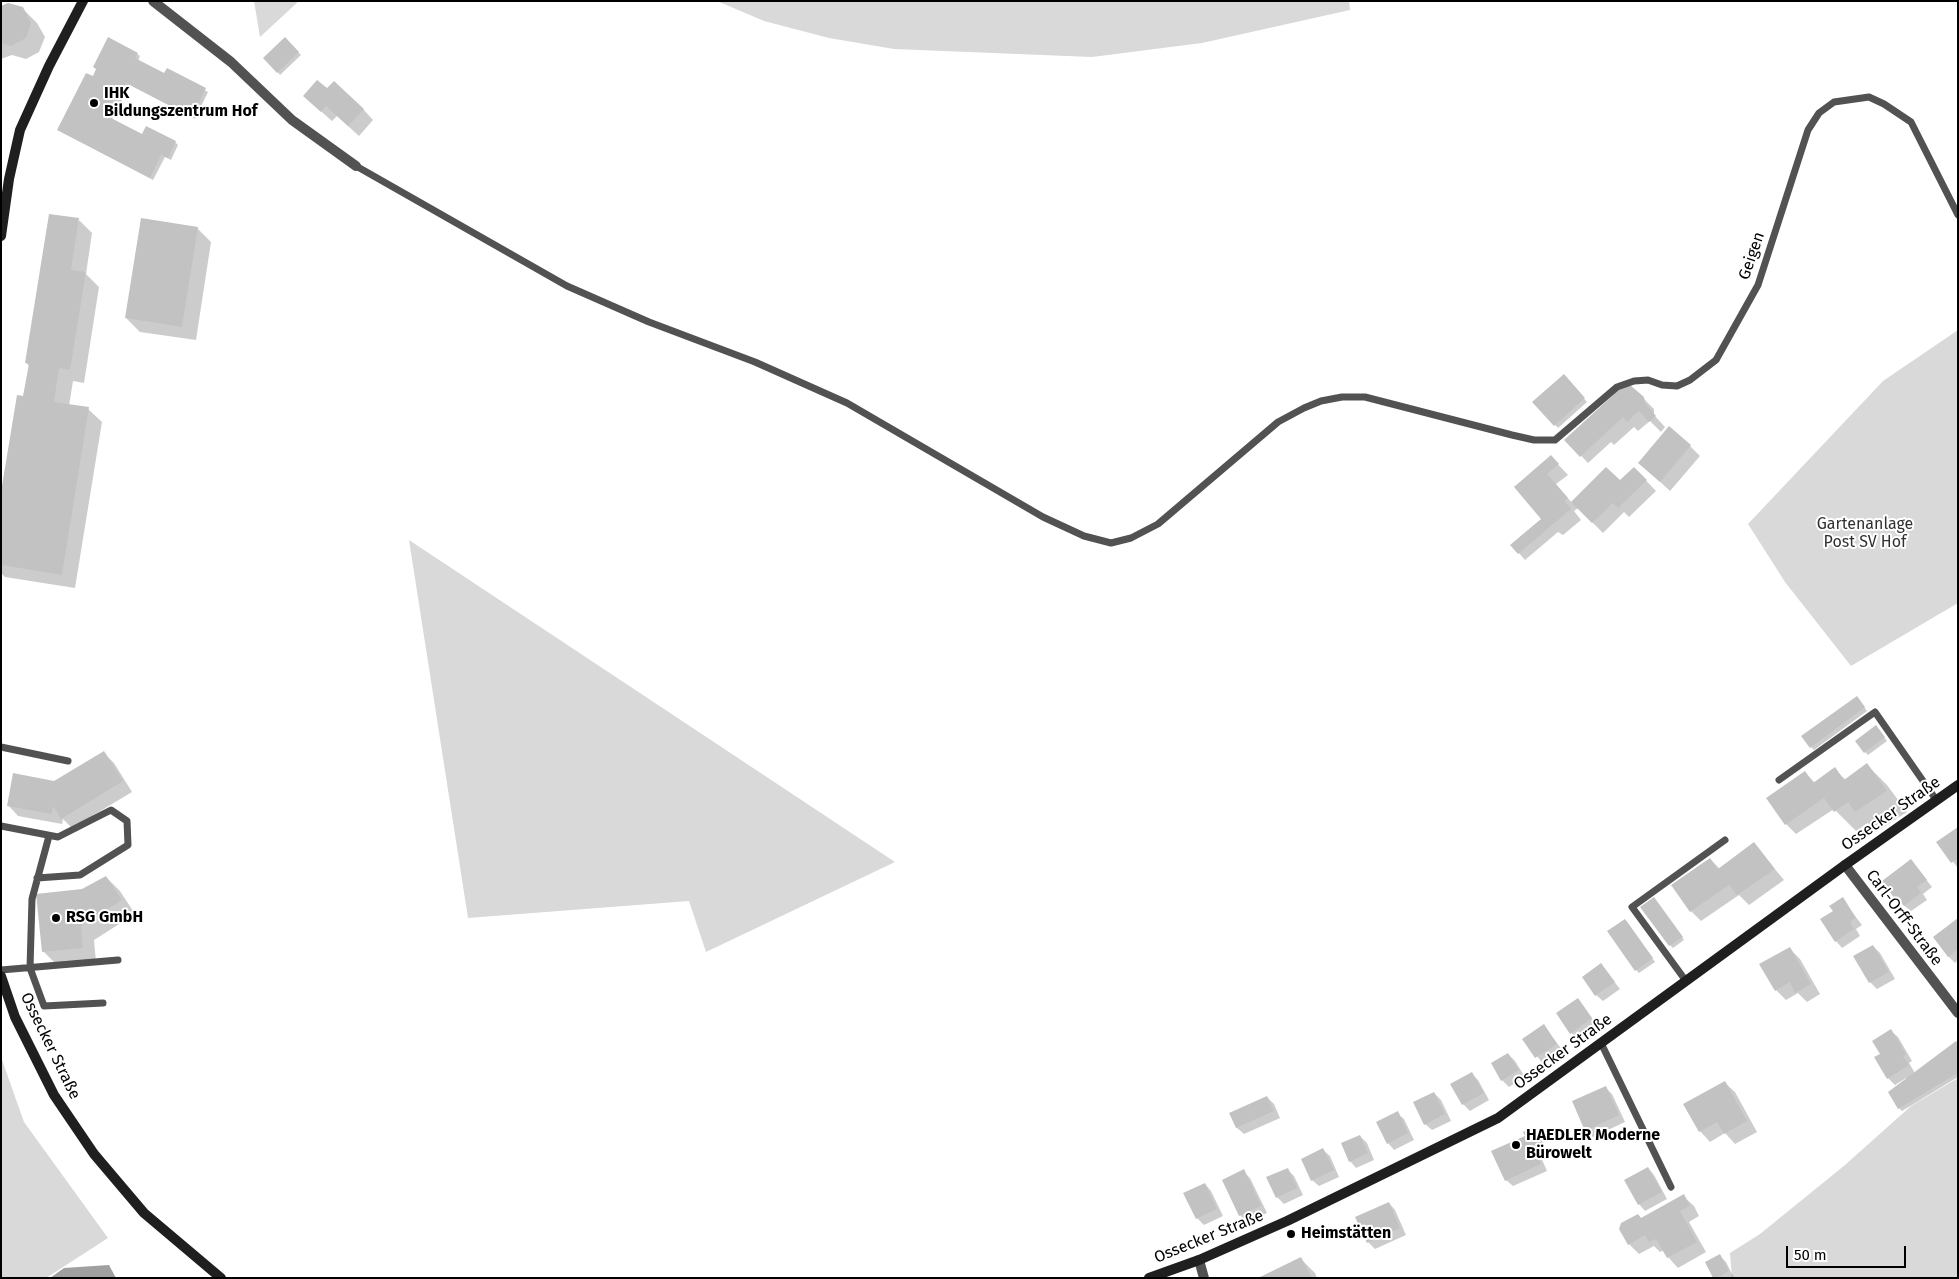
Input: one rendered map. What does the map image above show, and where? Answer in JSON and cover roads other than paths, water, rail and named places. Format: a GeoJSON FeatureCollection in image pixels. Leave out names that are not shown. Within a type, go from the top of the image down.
{"type":"FeatureCollection","features":[{"type":"Feature","properties":{"kind":"street"},"geometry":{"type":"LineString","coordinates":[[1,236],[9,180],[20,130],[49,66],[83,1]]}},
{"type":"Feature","properties":{"kind":"street"},"geometry":{"type":"LineString","coordinates":[[153,1],[231,62],[292,120],[356,166]]}},
{"type":"Feature","properties":{"kind":"street","name":"Ossecker Straße"},"geometry":{"type":"LineString","coordinates":[[1149,1278],[1198,1260],[1359,1187],[1498,1118],[1845,865],[1958,786]]}},
{"type":"Feature","properties":{"kind":"street","name":"Carl-Orff-Straße"},"geometry":{"type":"LineString","coordinates":[[1845,865],[1958,1013]]}},
{"type":"Feature","properties":{"kind":"street","name":"Ossecker Straße"},"geometry":{"type":"LineString","coordinates":[[1,976],[15,1017],[54,1095],[94,1154],[144,1213],[221,1278]]}},
{"type":"Feature","properties":{"kind":"street"},"geometry":{"type":"LineString","coordinates":[[1198,1260],[1204,1278]]}},
{"type":"Feature","properties":{"kind":"lane","name":"Geigen"},"geometry":{"type":"LineString","coordinates":[[356,166],[567,286],[649,322],[755,362],[847,403],[1043,517],[1084,536],[1112,543],[1131,538],[1158,524],[1278,422],[1321,401],[1342,397],[1366,397],[1493,431],[1534,440],[1554,440],[1618,387],[1634,381],[1648,380],[1662,385],[1677,386],[1690,380],[1716,360],[1758,285],[1808,130],[1819,113],[1834,102],[1870,97],[1911,122],[1958,215]]}},
{"type":"Feature","properties":{"kind":"lane"},"geometry":{"type":"LineString","coordinates":[[1779,780],[1875,712],[1937,801]]}},
{"type":"Feature","properties":{"kind":"lane"},"geometry":{"type":"LineString","coordinates":[[1,747],[68,760]]}},
{"type":"Feature","properties":{"kind":"lane"},"geometry":{"type":"LineString","coordinates":[[1,826],[58,838],[111,810],[127,821],[128,845],[80,875],[38,878]]}},
{"type":"Feature","properties":{"kind":"lane"},"geometry":{"type":"LineString","coordinates":[[49,836],[32,898],[30,968],[44,1006],[103,1003]]}},
{"type":"Feature","properties":{"kind":"lane"},"geometry":{"type":"LineString","coordinates":[[1686,981],[1632,907],[1725,840]]}},
{"type":"Feature","properties":{"kind":"lane"},"geometry":{"type":"LineString","coordinates":[[1,970],[118,960]]}},
{"type":"Feature","properties":{"kind":"lane"},"geometry":{"type":"LineString","coordinates":[[1601,1043],[1670,1187]]}},
{"type":"Feature","properties":{"kind":"place","name":"IHK Bildungszentrum Hof"},"geometry":{"type":"Point","coordinates":[94,103]}},
{"type":"Feature","properties":{"kind":"place","name":"RSG GmbH"},"geometry":{"type":"Point","coordinates":[56,918]}},
{"type":"Feature","properties":{"kind":"place","name":"HAEDLER Moderne Bürowelt"},"geometry":{"type":"Point","coordinates":[1516,1145]}},
{"type":"Feature","properties":{"kind":"place","name":"Heimstätten"},"geometry":{"type":"Point","coordinates":[1291,1234]}},
{"type":"Feature","properties":{"kind":"park label","name":"Gartenanlage Post SV Hof"},"geometry":{"type":"Point","coordinates":[1865,534]}}]}
